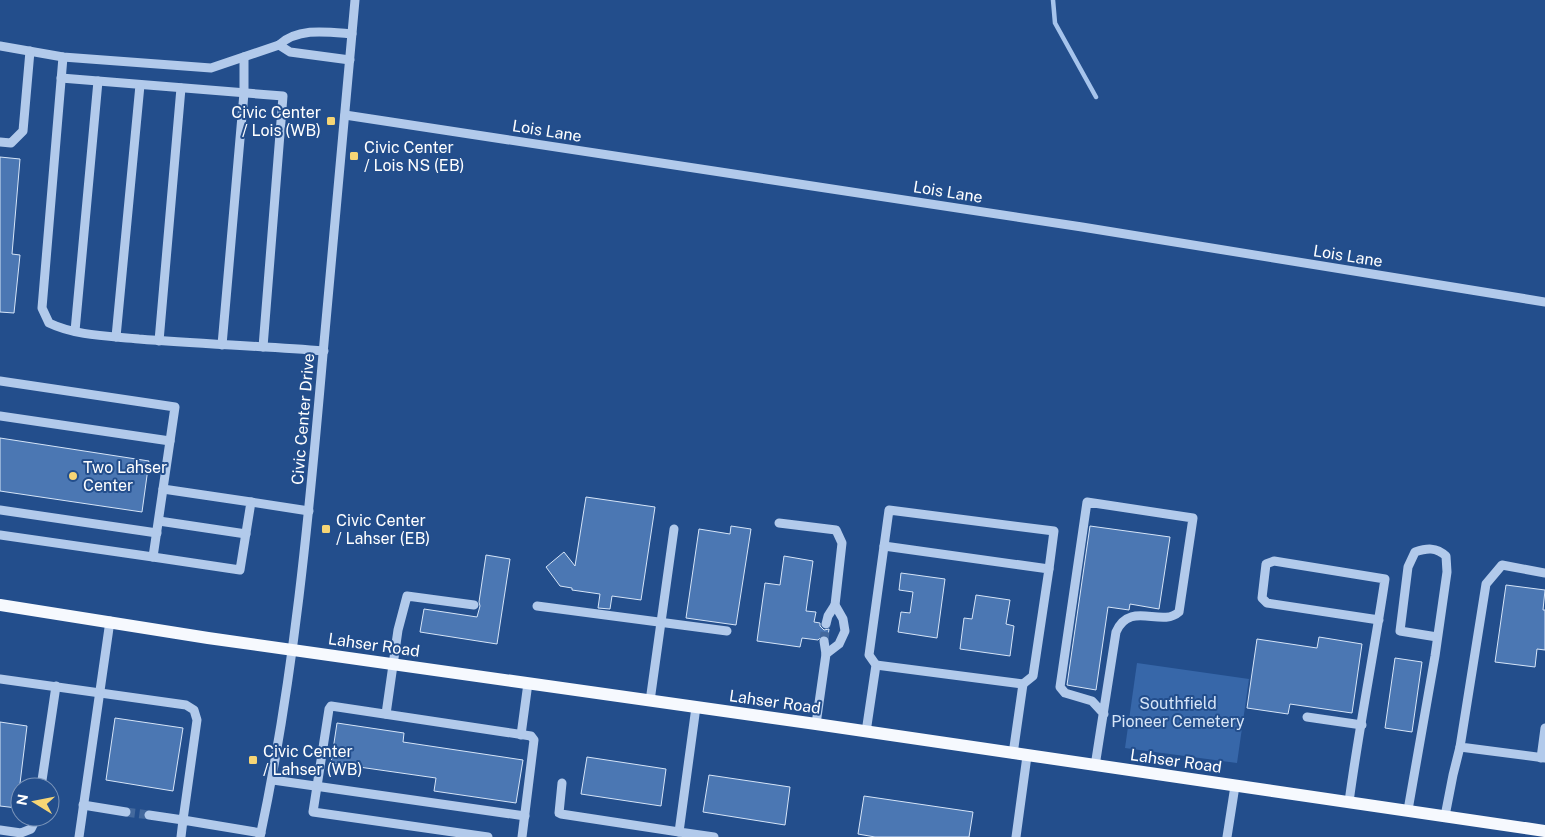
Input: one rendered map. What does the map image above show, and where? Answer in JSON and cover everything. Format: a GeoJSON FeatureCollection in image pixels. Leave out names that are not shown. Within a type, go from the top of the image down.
{"type":"FeatureCollection","features":[{"type":"Feature","properties":{"kind":"main road","name":"Lahser Road"},"geometry":{"type":"LineString","coordinates":[[0,605],[392,665],[816,724],[1545,831]]}},
{"type":"Feature","properties":{"kind":"street","name":"Civic Center Drive"},"geometry":{"type":"LineString","coordinates":[[260,835],[272,780],[293,650],[309,511],[355,0]]}},
{"type":"Feature","properties":{"kind":"street"},"geometry":{"type":"LineString","coordinates":[[0,46],[63,57],[211,68],[279,45],[297,34],[310,32],[352,34]]}},
{"type":"Feature","properties":{"kind":"street"},"geometry":{"type":"LineString","coordinates":[[279,45],[290,52],[350,60]]}},
{"type":"Feature","properties":{"kind":"street"},"geometry":{"type":"LineString","coordinates":[[0,142],[11,143],[23,131],[30,51]]}},
{"type":"Feature","properties":{"kind":"street"},"geometry":{"type":"LineString","coordinates":[[63,57],[42,308],[49,323],[62,329],[116,337],[324,350]]}},
{"type":"Feature","properties":{"kind":"street"},"geometry":{"type":"LineString","coordinates":[[222,345],[244,93],[244,57]]}},
{"type":"Feature","properties":{"kind":"street"},"geometry":{"type":"LineString","coordinates":[[61,78],[283,96],[264,347]]}},
{"type":"Feature","properties":{"kind":"street"},"geometry":{"type":"LineString","coordinates":[[75,331],[98,81]]}},
{"type":"Feature","properties":{"kind":"street"},"geometry":{"type":"LineString","coordinates":[[116,337],[140,85]]}},
{"type":"Feature","properties":{"kind":"street"},"geometry":{"type":"LineString","coordinates":[[159,341],[181,88]]}},
{"type":"Feature","properties":{"kind":"street","name":"Lois Lane"},"geometry":{"type":"LineString","coordinates":[[345,115],[1082,227],[1545,302]]}},
{"type":"Feature","properties":{"kind":"street"},"geometry":{"type":"LineString","coordinates":[[0,381],[175,407],[153,557]]}},
{"type":"Feature","properties":{"kind":"street"},"geometry":{"type":"LineString","coordinates":[[0,416],[170,441]]}},
{"type":"Feature","properties":{"kind":"street"},"geometry":{"type":"LineString","coordinates":[[163,488],[309,511]]}},
{"type":"Feature","properties":{"kind":"street"},"geometry":{"type":"LineString","coordinates":[[0,535],[240,570],[250,502]]}},
{"type":"Feature","properties":{"kind":"street"},"geometry":{"type":"LineString","coordinates":[[1095,766],[1104,714],[1116,632],[1119,626],[1128,618],[1136,616],[1171,616],[1180,612],[1193,518],[1087,502],[1060,687],[1065,693],[1092,701],[1104,714]]}},
{"type":"Feature","properties":{"kind":"street"},"geometry":{"type":"LineString","coordinates":[[0,510],[157,533]]}},
{"type":"Feature","properties":{"kind":"street"},"geometry":{"type":"LineString","coordinates":[[866,732],[876,665],[870,655],[889,510],[1054,531],[1033,676],[1023,684],[1013,754]]}},
{"type":"Feature","properties":{"kind":"street"},"geometry":{"type":"LineString","coordinates":[[158,521],[246,534]]}},
{"type":"Feature","properties":{"kind":"street"},"geometry":{"type":"LineString","coordinates":[[779,523],[836,530],[842,543],[835,605],[828,616],[826,624]]}},
{"type":"Feature","properties":{"kind":"street"},"geometry":{"type":"LineString","coordinates":[[650,701],[674,529]]}},
{"type":"Feature","properties":{"kind":"street"},"geometry":{"type":"LineString","coordinates":[[884,546],[1048,569]]}},
{"type":"Feature","properties":{"kind":"street"},"geometry":{"type":"LineString","coordinates":[[1408,810],[1437,637],[1447,572],[1446,556],[1440,550],[1425,548],[1415,552],[1408,567],[1400,631],[1437,637]]}},
{"type":"Feature","properties":{"kind":"street"},"geometry":{"type":"LineString","coordinates":[[1349,802],[1355,760],[1362,725],[1379,620],[1385,579],[1274,561],[1266,564],[1262,598],[1268,603],[1379,620]]}},
{"type":"Feature","properties":{"kind":"street"},"geometry":{"type":"LineString","coordinates":[[1445,816],[1460,747],[1486,584],[1502,565],[1545,572]]}},
{"type":"Feature","properties":{"kind":"street"},"geometry":{"type":"LineString","coordinates":[[386,714],[401,614],[407,596],[474,605]]}},
{"type":"Feature","properties":{"kind":"street"},"geometry":{"type":"LineString","coordinates":[[826,654],[840,644],[845,631],[843,619],[835,605]]}},
{"type":"Feature","properties":{"kind":"street"},"geometry":{"type":"LineString","coordinates":[[537,606],[727,631]]}},
{"type":"Feature","properties":{"kind":"street"},"geometry":{"type":"LineString","coordinates":[[78,837],[110,621]]}},
{"type":"Feature","properties":{"kind":"street"},"geometry":{"type":"LineString","coordinates":[[816,724],[826,654],[824,641]]}},
{"type":"Feature","properties":{"kind":"street"},"geometry":{"type":"LineString","coordinates":[[876,665],[1023,684]]}},
{"type":"Feature","properties":{"kind":"street"},"geometry":{"type":"LineString","coordinates":[[0,679],[186,705],[194,710],[197,720],[181,837]]}},
{"type":"Feature","properties":{"kind":"street"},"geometry":{"type":"LineString","coordinates":[[521,734],[528,684]]}},
{"type":"Feature","properties":{"kind":"street"},"geometry":{"type":"LineString","coordinates":[[42,777],[56,686]]}},
{"type":"Feature","properties":{"kind":"street"},"geometry":{"type":"LineString","coordinates":[[488,837],[313,812],[331,706],[531,736],[534,740],[522,837]]}},
{"type":"Feature","properties":{"kind":"street"},"geometry":{"type":"LineString","coordinates":[[679,832],[696,708]]}},
{"type":"Feature","properties":{"kind":"street"},"geometry":{"type":"LineString","coordinates":[[1307,717],[1362,725]]}},
{"type":"Feature","properties":{"kind":"street"},"geometry":{"type":"LineString","coordinates":[[1460,747],[1543,758],[1545,728]]}},
{"type":"Feature","properties":{"kind":"street"},"geometry":{"type":"LineString","coordinates":[[1016,837],[1027,756]]}},
{"type":"Feature","properties":{"kind":"street"},"geometry":{"type":"LineString","coordinates":[[272,780],[525,816]]}},
{"type":"Feature","properties":{"kind":"street"},"geometry":{"type":"LineString","coordinates":[[562,783],[559,812],[561,814],[714,837]]}},
{"type":"Feature","properties":{"kind":"street"},"geometry":{"type":"LineString","coordinates":[[1227,837],[1234,786]]}},
{"type":"Feature","properties":{"kind":"street"},"geometry":{"type":"LineString","coordinates":[[83,805],[126,812]]}},
{"type":"Feature","properties":{"kind":"street"},"geometry":{"type":"LineString","coordinates":[[149,815],[260,835]]}},
{"type":"Feature","properties":{"kind":"street"},"geometry":{"type":"LineString","coordinates":[[0,830],[21,833],[31,830],[32,827]]}},
{"type":"Feature","properties":{"kind":"green space","name":"Southfield Pioneer Cemetery"},"geometry":{"type":"Polygon","coordinates":[[[1137,663],[1249,679],[1237,763],[1125,748],[1137,663]]]}},
{"type":"Feature","properties":{"kind":"building"},"geometry":{"type":"Polygon","coordinates":[[[0,157],[20,159],[12,254],[20,255],[14,313],[0,312],[0,157]]]}},
{"type":"Feature","properties":{"kind":"building","name":"Two Lahser Center"},"geometry":{"type":"Polygon","coordinates":[[[0,438],[149,461],[142,512],[0,491],[0,438]]]}},
{"type":"Feature","properties":{"kind":"building"},"geometry":{"type":"Polygon","coordinates":[[[586,497],[655,507],[641,600],[612,596],[610,609],[598,608],[600,594],[572,590],[572,588],[560,586],[546,567],[564,552],[575,566],[586,497]]]}},
{"type":"Feature","properties":{"kind":"building"},"geometry":{"type":"Polygon","coordinates":[[[731,526],[751,529],[736,625],[686,618],[699,529],[730,534],[731,526]]]}},
{"type":"Feature","properties":{"kind":"building"},"geometry":{"type":"Polygon","coordinates":[[[1090,526],[1170,537],[1159,609],[1130,604],[1129,610],[1108,607],[1096,690],[1067,685],[1090,526]]]}},
{"type":"Feature","properties":{"kind":"building"},"geometry":{"type":"Polygon","coordinates":[[[486,555],[510,559],[497,644],[420,632],[424,609],[477,617],[486,555]]]}},
{"type":"Feature","properties":{"kind":"building"},"geometry":{"type":"Polygon","coordinates":[[[784,556],[813,561],[806,611],[816,612],[814,622],[820,623],[824,630],[829,629],[828,636],[823,635],[818,640],[802,638],[800,647],[757,641],[765,583],[780,585],[784,556]]]}},
{"type":"Feature","properties":{"kind":"building"},"geometry":{"type":"Polygon","coordinates":[[[901,573],[945,579],[937,638],[898,632],[901,612],[910,613],[913,592],[899,590],[901,573]]]}},
{"type":"Feature","properties":{"kind":"building"},"geometry":{"type":"Polygon","coordinates":[[[1506,585],[1545,590],[1543,610],[1545,610],[1545,650],[1537,649],[1535,667],[1495,662],[1506,585]]]}},
{"type":"Feature","properties":{"kind":"building"},"geometry":{"type":"Polygon","coordinates":[[[976,595],[1010,600],[1006,624],[1014,626],[1010,656],[960,649],[964,618],[972,619],[976,595]]]}},
{"type":"Feature","properties":{"kind":"building"},"geometry":{"type":"Polygon","coordinates":[[[1319,637],[1362,644],[1352,713],[1290,704],[1288,714],[1247,708],[1257,639],[1317,648],[1319,637]]]}},
{"type":"Feature","properties":{"kind":"building"},"geometry":{"type":"Polygon","coordinates":[[[1395,658],[1422,662],[1412,732],[1385,728],[1395,658]]]}},
{"type":"Feature","properties":{"kind":"building"},"geometry":{"type":"Polygon","coordinates":[[[115,718],[183,728],[173,791],[106,780],[115,718]]]}},
{"type":"Feature","properties":{"kind":"building"},"geometry":{"type":"Polygon","coordinates":[[[0,722],[27,726],[21,777],[10,777],[10,807],[0,806],[0,722]]]}},
{"type":"Feature","properties":{"kind":"building"},"geometry":{"type":"Polygon","coordinates":[[[337,723],[404,733],[403,742],[523,760],[516,803],[434,791],[436,778],[331,763],[337,723]]]}},
{"type":"Feature","properties":{"kind":"building"},"geometry":{"type":"Polygon","coordinates":[[[587,757],[666,769],[661,806],[581,794],[587,757]]]}},
{"type":"Feature","properties":{"kind":"building"},"geometry":{"type":"Polygon","coordinates":[[[709,775],[790,787],[785,825],[703,812],[709,775]]]}},
{"type":"Feature","properties":{"kind":"building"},"geometry":{"type":"Polygon","coordinates":[[[864,796],[973,812],[969,837],[875,837],[858,834],[864,796]]]}},
{"type":"Feature","properties":{"kind":"waterway"},"geometry":{"type":"LineString","coordinates":[[1053,0],[1055,23],[1096,97]]}},
{"type":"Feature","properties":{"kind":"tunnel"},"geometry":{"type":"LineString","coordinates":[[824,641],[826,624]]}},
{"type":"Feature","properties":{"kind":"tunnel"},"geometry":{"type":"LineString","coordinates":[[126,812],[149,815]]}},
{"type":"Feature","properties":{"kind":"place","name":"Civic Center / Lois (WB)"},"geometry":{"type":"Point","coordinates":[331,121]}},
{"type":"Feature","properties":{"kind":"place","name":"Civic Center / Lois NS (EB)"},"geometry":{"type":"Point","coordinates":[354,156]}},
{"type":"Feature","properties":{"kind":"place","name":"Two Lahser Center"},"geometry":{"type":"Point","coordinates":[73,476]}},
{"type":"Feature","properties":{"kind":"place","name":"Civic Center / Lahser (EB)"},"geometry":{"type":"Point","coordinates":[326,529]}},
{"type":"Feature","properties":{"kind":"place","name":"Civic Center / Lahser (WB)"},"geometry":{"type":"Point","coordinates":[253,760]}}]}
